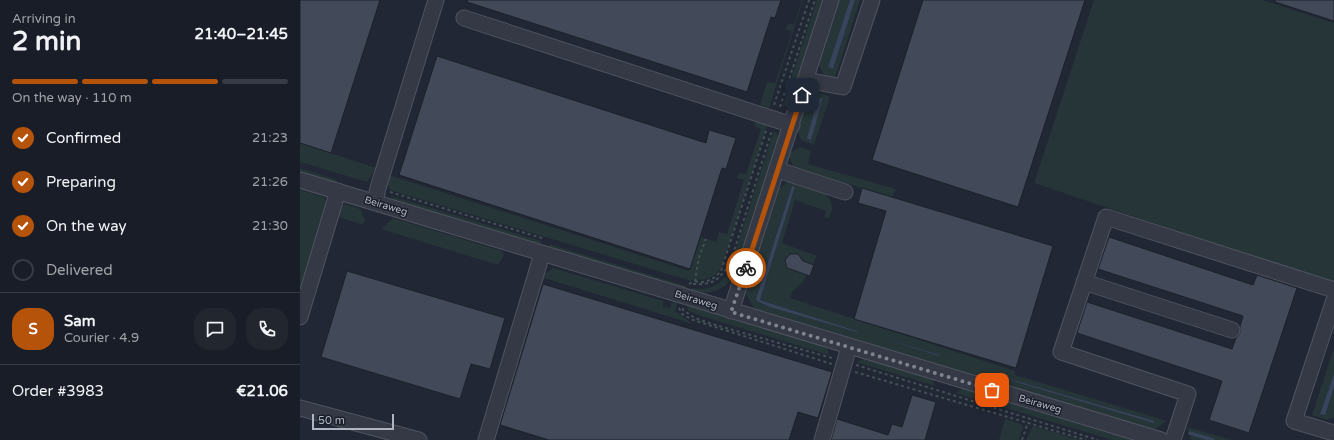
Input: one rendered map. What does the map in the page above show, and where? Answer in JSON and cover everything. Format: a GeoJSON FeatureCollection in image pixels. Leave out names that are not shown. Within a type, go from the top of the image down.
{"type":"FeatureCollection","features":[{"type":"Feature","properties":{"kind":"street"},"geometry":{"type":"LineString","coordinates":[[376,203],[378,188],[436,0]]}},
{"type":"Feature","properties":{"kind":"street"},"geometry":{"type":"LineString","coordinates":[[731,312],[778,170],[831,0]]}},
{"type":"Feature","properties":{"kind":"street"},"geometry":{"type":"LineString","coordinates":[[806,80],[843,87],[872,0]]}},
{"type":"Feature","properties":{"kind":"street"},"geometry":{"type":"LineString","coordinates":[[464,18],[792,125]]}},
{"type":"Feature","properties":{"kind":"street"},"geometry":{"type":"LineString","coordinates":[[778,170],[845,192]]}},
{"type":"Feature","properties":{"kind":"street","name":"Beiraweg"},"geometry":{"type":"LineString","coordinates":[[300,180],[731,312],[1161,440]]}},
{"type":"Feature","properties":{"kind":"street"},"geometry":{"type":"LineString","coordinates":[[300,317],[338,191]]}},
{"type":"Feature","properties":{"kind":"street"},"geometry":{"type":"LineString","coordinates":[[1173,440],[1188,394],[1061,352],[1106,217],[1334,290]]}},
{"type":"Feature","properties":{"kind":"street"},"geometry":{"type":"LineString","coordinates":[[486,440],[542,254]]}},
{"type":"Feature","properties":{"kind":"street"},"geometry":{"type":"LineString","coordinates":[[1084,282],[1232,330]]}},
{"type":"Feature","properties":{"kind":"street"},"geometry":{"type":"LineString","coordinates":[[1334,300],[1294,421],[1334,432]]}},
{"type":"Feature","properties":{"kind":"street"},"geometry":{"type":"LineString","coordinates":[[822,440],[849,347]]}},
{"type":"Feature","properties":{"kind":"street"},"geometry":{"type":"LineString","coordinates":[[300,408],[419,440]]}},
{"type":"Feature","properties":{"kind":"path"},"geometry":{"type":"LineString","coordinates":[[809,0],[730,264],[719,278],[706,285],[689,284],[683,310],[695,318],[1086,440]]}},
{"type":"Feature","properties":{"kind":"path"},"geometry":{"type":"LineString","coordinates":[[706,239],[699,257],[695,281],[700,282],[715,278],[721,271],[815,0]]}},
{"type":"Feature","properties":{"kind":"path"},"geometry":{"type":"LineString","coordinates":[[693,320],[1098,440]]}},
{"type":"Feature","properties":{"kind":"path"},"geometry":{"type":"LineString","coordinates":[[1022,440],[1028,422]]}},
{"type":"Feature","properties":{"kind":"shaded area"},"geometry":{"type":"Polygon","coordinates":[[[802,0],[769,108],[760,105],[767,82],[775,83],[792,32],[786,29],[788,23],[794,25],[802,0]]]}},
{"type":"Feature","properties":{"kind":"shaded area"},"geometry":{"type":"Polygon","coordinates":[[[817,0],[826,0],[793,103],[782,107],[817,0]]]}},
{"type":"Feature","properties":{"kind":"shaded area"},"geometry":{"type":"Polygon","coordinates":[[[839,0],[850,0],[828,67],[833,69],[855,0],[860,0],[835,78],[824,75],[818,64],[839,0]]]}},
{"type":"Feature","properties":{"kind":"shaded area"},"geometry":{"type":"Polygon","coordinates":[[[1094,0],[1262,0],[1334,23],[1334,284],[1034,183],[1094,0]]]}},
{"type":"Feature","properties":{"kind":"shaded area"},"geometry":{"type":"Polygon","coordinates":[[[818,92],[830,97],[814,145],[801,140],[797,129],[806,99],[818,92]]]}},
{"type":"Feature","properties":{"kind":"shaded area"},"geometry":{"type":"Polygon","coordinates":[[[757,119],[768,123],[722,266],[717,273],[703,280],[694,279],[691,281],[390,190],[387,183],[389,175],[689,271],[701,237],[716,242],[719,232],[727,234],[744,180],[737,178],[739,173],[746,174],[761,129],[754,126],[757,119]]]}},
{"type":"Feature","properties":{"kind":"shaded area"},"geometry":{"type":"Polygon","coordinates":[[[774,130],[780,139],[737,273],[722,288],[706,293],[691,293],[692,288],[704,289],[718,284],[729,272],[774,130]]]}},
{"type":"Feature","properties":{"kind":"shaded area"},"geometry":{"type":"Polygon","coordinates":[[[300,143],[376,168],[367,182],[300,162],[300,143]]]}},
{"type":"Feature","properties":{"kind":"shaded area"},"geometry":{"type":"Polygon","coordinates":[[[800,147],[811,151],[808,164],[896,189],[892,197],[794,168],[788,154],[800,147]]]}},
{"type":"Feature","properties":{"kind":"shaded area"},"geometry":{"type":"Polygon","coordinates":[[[300,168],[337,180],[336,186],[300,175],[300,168]]]}},
{"type":"Feature","properties":{"kind":"shaded area"},"geometry":{"type":"Polygon","coordinates":[[[791,180],[810,186],[823,192],[828,197],[831,202],[832,209],[829,217],[824,218],[826,211],[795,200],[782,243],[817,256],[803,282],[793,291],[790,298],[1015,371],[1015,375],[1167,421],[1151,432],[756,312],[746,294],[745,289],[779,188],[791,180]],[[792,186],[756,299],[763,304],[857,331],[760,300],[795,187],[792,186]],[[868,334],[939,356],[939,355],[868,334]],[[1005,375],[1013,381],[1154,422],[1013,380],[1005,375]]]}},
{"type":"Feature","properties":{"kind":"shaded area"},"geometry":{"type":"Polygon","coordinates":[[[300,190],[324,197],[326,201],[326,210],[300,296],[300,190]]]}},
{"type":"Feature","properties":{"kind":"shaded area"},"geometry":{"type":"Polygon","coordinates":[[[391,196],[541,241],[540,246],[395,204],[391,196]]]}},
{"type":"Feature","properties":{"kind":"shaded area"},"geometry":{"type":"Polygon","coordinates":[[[345,204],[360,209],[365,219],[363,225],[339,217],[338,209],[345,204]]]}},
{"type":"Feature","properties":{"kind":"shaded area"},"geometry":{"type":"Polygon","coordinates":[[[393,218],[502,251],[504,255],[498,265],[381,229],[393,218]]]}},
{"type":"Feature","properties":{"kind":"shaded area"},"geometry":{"type":"Polygon","coordinates":[[[549,244],[686,286],[684,292],[548,251],[549,244]]]}},
{"type":"Feature","properties":{"kind":"shaded area"},"geometry":{"type":"Polygon","coordinates":[[[553,268],[663,301],[663,307],[670,308],[671,303],[677,302],[675,311],[693,324],[541,277],[553,268]]]}},
{"type":"Feature","properties":{"kind":"shaded area"},"geometry":{"type":"Polygon","coordinates":[[[687,304],[827,346],[829,355],[698,315],[688,310],[687,304]]]}},
{"type":"Feature","properties":{"kind":"shaded area"},"geometry":{"type":"Polygon","coordinates":[[[1334,348],[1334,374],[1320,413],[1325,415],[1334,387],[1334,417],[1326,420],[1312,415],[1334,348]]]}},
{"type":"Feature","properties":{"kind":"shaded area"},"geometry":{"type":"Polygon","coordinates":[[[864,359],[932,378],[935,386],[856,362],[864,359]]]}},
{"type":"Feature","properties":{"kind":"shaded area"},"geometry":{"type":"Polygon","coordinates":[[[963,388],[1136,440],[1112,440],[956,393],[963,388]]]}},
{"type":"Feature","properties":{"kind":"shaded area"},"geometry":{"type":"Polygon","coordinates":[[[1005,419],[1021,424],[1023,427],[1019,440],[999,440],[1005,419]]]}},
{"type":"Feature","properties":{"kind":"shaded area"},"geometry":{"type":"Polygon","coordinates":[[[1033,426],[1081,440],[1026,440],[1033,426]]]}},
{"type":"Feature","properties":{"kind":"shaded area"},"geometry":{"type":"Polygon","coordinates":[[[1187,427],[1232,440],[1191,440],[1187,427]]]}},
{"type":"Feature","properties":{"kind":"water"},"geometry":{"type":"Polygon","coordinates":[[[850,0],[855,0],[833,69],[828,67],[850,0]]]}},
{"type":"Feature","properties":{"kind":"water"},"geometry":{"type":"Polygon","coordinates":[[[818,98],[823,98],[811,140],[807,139],[818,98]]]}},
{"type":"Feature","properties":{"kind":"water"},"geometry":{"type":"Polygon","coordinates":[[[792,186],[795,187],[760,300],[857,332],[770,307],[757,301],[756,299],[792,186]]]}},
{"type":"Feature","properties":{"kind":"water"},"geometry":{"type":"Polygon","coordinates":[[[868,334],[940,355],[939,356],[868,334]]]}},
{"type":"Feature","properties":{"kind":"water"},"geometry":{"type":"Polygon","coordinates":[[[1334,374],[1334,387],[1325,415],[1320,414],[1334,374]]]}},
{"type":"Feature","properties":{"kind":"water"},"geometry":{"type":"Polygon","coordinates":[[[1004,375],[1013,380],[1154,421],[1154,423],[1013,381],[1004,375]]]}},
{"type":"Feature","properties":{"kind":"building"},"geometry":{"type":"Polygon","coordinates":[[[300,0],[380,0],[331,153],[300,143],[300,0]]]}},
{"type":"Feature","properties":{"kind":"building"},"geometry":{"type":"Polygon","coordinates":[[[467,0],[781,0],[775,18],[771,17],[747,92],[467,2],[467,0]]]}},
{"type":"Feature","properties":{"kind":"building"},"geometry":{"type":"Polygon","coordinates":[[[923,0],[1085,0],[1018,207],[872,160],[923,0]]]}},
{"type":"Feature","properties":{"kind":"building"},"geometry":{"type":"Polygon","coordinates":[[[1275,0],[1334,0],[1334,21],[1275,2],[1275,0]]]}},
{"type":"Feature","properties":{"kind":"building"},"geometry":{"type":"Polygon","coordinates":[[[437,56],[706,143],[709,130],[736,138],[726,169],[722,168],[690,269],[399,175],[437,56]]]}},
{"type":"Feature","properties":{"kind":"building"},"geometry":{"type":"Polygon","coordinates":[[[862,188],[1053,246],[1016,368],[854,319],[886,211],[858,203],[862,188]]]}},
{"type":"Feature","properties":{"kind":"building"},"geometry":{"type":"Polygon","coordinates":[[[1109,237],[1253,285],[1257,275],[1297,288],[1249,433],[1209,420],[1222,381],[1077,333],[1087,302],[1232,349],[1236,338],[1240,333],[1240,326],[1243,316],[1098,269],[1109,237]]]}},
{"type":"Feature","properties":{"kind":"building"},"geometry":{"type":"Polygon","coordinates":[[[790,254],[798,254],[803,261],[814,265],[810,276],[787,268],[785,260],[790,254]]]}},
{"type":"Feature","properties":{"kind":"building"},"geometry":{"type":"Polygon","coordinates":[[[347,271],[505,318],[490,369],[471,364],[460,399],[321,357],[347,271]]]}},
{"type":"Feature","properties":{"kind":"building"},"geometry":{"type":"Polygon","coordinates":[[[543,284],[832,372],[818,418],[798,412],[789,440],[549,440],[500,425],[543,284]]]}},
{"type":"Feature","properties":{"kind":"building"},"geometry":{"type":"Polygon","coordinates":[[[912,395],[936,402],[925,440],[831,440],[837,419],[888,435],[892,424],[902,427],[912,395]]]}},
{"type":"Feature","properties":{"kind":"waterway"},"geometry":{"type":"LineString","coordinates":[[1190,433],[1213,440]]}},
{"type":"Feature","properties":{"kind":"way so far"},"geometry":{"type":"LineString","coordinates":[[746,268],[731,312],[992,390]]}},
{"type":"Feature","properties":{"kind":"route"},"geometry":{"type":"LineString","coordinates":[[746,268],[802,95]]}}]}
